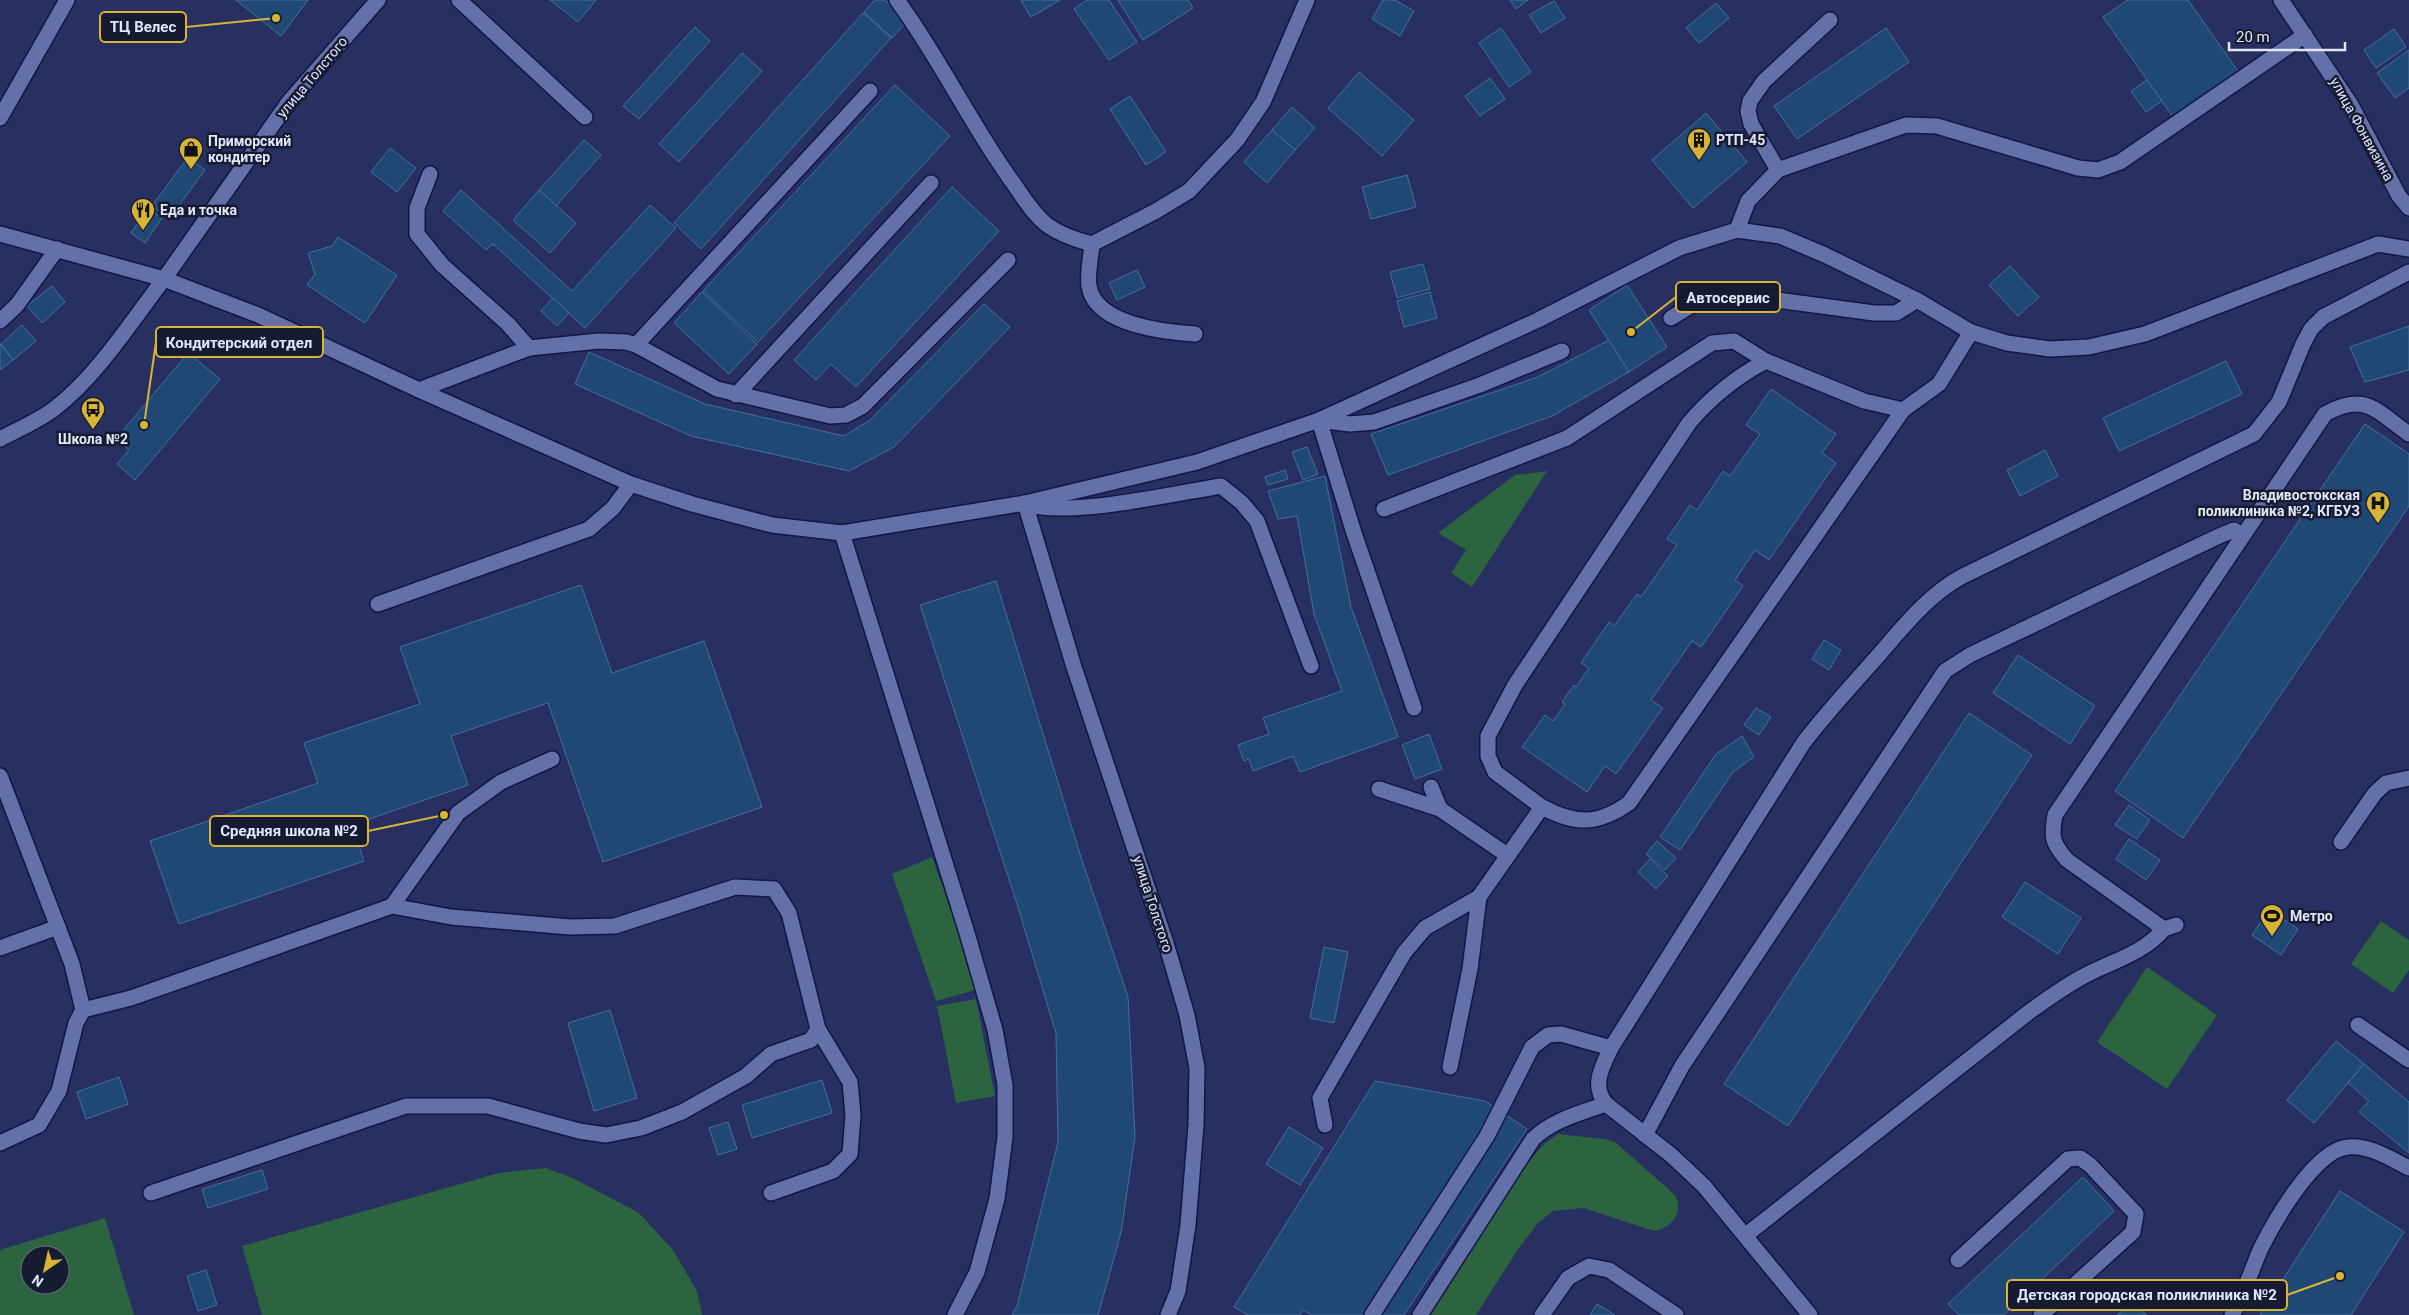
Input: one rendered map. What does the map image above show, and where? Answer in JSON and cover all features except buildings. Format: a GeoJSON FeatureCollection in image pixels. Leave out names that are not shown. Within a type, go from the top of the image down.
{"type":"FeatureCollection","features":[{"type":"Feature","properties":{"kind":"street"},"geometry":{"type":"LineString","coordinates":[[0,118],[68,0]]}},
{"type":"Feature","properties":{"kind":"street","name":"улица Толстого"},"geometry":{"type":"LineString","coordinates":[[0,439],[53,410],[80,385],[109,351],[164,279],[288,103],[378,0]]}},
{"type":"Feature","properties":{"kind":"street"},"geometry":{"type":"LineString","coordinates":[[459,0],[585,117]]}},
{"type":"Feature","properties":{"kind":"street"},"geometry":{"type":"LineString","coordinates":[[897,0],[916,26],[999,163],[1032,209],[1045,223],[1060,234],[1092,244],[1156,211],[1189,191],[1237,140],[1263,102],[1307,0]]}},
{"type":"Feature","properties":{"kind":"street","name":"улица Фонвизина"},"geometry":{"type":"LineString","coordinates":[[2281,0],[2351,105],[2399,196],[2409,208]]}},
{"type":"Feature","properties":{"kind":"street"},"geometry":{"type":"LineString","coordinates":[[1778,170],[1751,124],[1748,111],[1750,101],[1764,81],[1830,20]]}},
{"type":"Feature","properties":{"kind":"street"},"geometry":{"type":"LineString","coordinates":[[1737,230],[1748,201],[1778,170],[1906,125],[1936,126],[2078,168],[2098,170],[2120,162],[2305,35]]}},
{"type":"Feature","properties":{"kind":"street"},"geometry":{"type":"LineString","coordinates":[[636,345],[870,91]]}},
{"type":"Feature","properties":{"kind":"street"},"geometry":{"type":"LineString","coordinates":[[430,174],[417,208],[417,234],[442,265],[508,324],[529,348]]}},
{"type":"Feature","properties":{"kind":"street"},"geometry":{"type":"LineString","coordinates":[[736,395],[931,183]]}},
{"type":"Feature","properties":{"kind":"street"},"geometry":{"type":"LineString","coordinates":[[0,234],[164,279],[258,315],[419,390],[631,484],[692,504],[772,525],[842,533],[1026,503],[1198,462],[1319,420],[1538,320],[1679,248],[1737,230],[1780,236],[1825,255],[1917,300],[1970,332],[2007,343],[2050,349],[2089,347],[2145,334],[2378,244],[2409,249]]}},
{"type":"Feature","properties":{"kind":"street"},"geometry":{"type":"LineString","coordinates":[[1092,244],[1088,285],[1101,308],[1126,321],[1166,332],[1195,334]]}},
{"type":"Feature","properties":{"kind":"street"},"geometry":{"type":"LineString","coordinates":[[0,321],[17,306],[57,249]]}},
{"type":"Feature","properties":{"kind":"street"},"geometry":{"type":"LineString","coordinates":[[419,390],[529,348],[598,341],[626,342],[636,345],[717,390],[830,416],[846,415],[863,406],[1008,260]]}},
{"type":"Feature","properties":{"kind":"street"},"geometry":{"type":"LineString","coordinates":[[1810,1315],[1704,1186],[1671,1155],[1606,1104],[1600,1095],[1598,1086],[1601,1070],[1611,1048],[1804,742],[1908,621],[1946,586],[1960,577],[2254,434],[2279,402],[2302,344],[2311,329],[2323,317],[2409,272]]}},
{"type":"Feature","properties":{"kind":"street"},"geometry":{"type":"LineString","coordinates":[[1671,318],[1700,300],[1732,294],[1874,313],[1896,313],[1917,300]]}},
{"type":"Feature","properties":{"kind":"street"},"geometry":{"type":"LineString","coordinates":[[1766,361],[1739,376],[1704,406],[1689,423],[1515,685],[1494,721],[1488,736],[1488,756],[1495,772],[1542,807],[1575,821],[1603,819],[1629,803],[1903,410],[1939,384],[1970,332]]}},
{"type":"Feature","properties":{"kind":"street"},"geometry":{"type":"LineString","coordinates":[[1384,509],[1559,442],[1712,342],[1734,341],[1766,361],[1864,401],[1903,410]]}},
{"type":"Feature","properties":{"kind":"street"},"geometry":{"type":"LineString","coordinates":[[1319,420],[1358,425],[1374,422],[1480,385],[1562,351]]}},
{"type":"Feature","properties":{"kind":"street"},"geometry":{"type":"LineString","coordinates":[[1746,1235],[2029,1012],[2086,975],[2145,948],[2170,927],[2067,860],[2055,847],[2052,832],[2055,815],[2325,414],[2351,403],[2369,406],[2409,434]]}},
{"type":"Feature","properties":{"kind":"street"},"geometry":{"type":"LineString","coordinates":[[1319,420],[1354,533],[1414,708]]}},
{"type":"Feature","properties":{"kind":"street"},"geometry":{"type":"LineString","coordinates":[[378,604],[589,529],[614,508],[631,484]]}},
{"type":"Feature","properties":{"kind":"street"},"geometry":{"type":"LineString","coordinates":[[1026,503],[1038,508],[1053,509],[1115,503],[1221,486],[1242,503],[1257,521],[1311,666]]}},
{"type":"Feature","properties":{"kind":"street","name":"улица Толстого"},"geometry":{"type":"LineString","coordinates":[[1026,503],[1074,667],[1166,943],[1187,1015],[1195,1059],[1196,1125],[1188,1225],[1178,1291],[1168,1315]]}},
{"type":"Feature","properties":{"kind":"street"},"geometry":{"type":"LineString","coordinates":[[1645,1135],[1682,1066],[1945,671],[1970,655],[2219,536],[2234,530],[2243,534]]}},
{"type":"Feature","properties":{"kind":"street"},"geometry":{"type":"LineString","coordinates":[[842,533],[967,932],[995,1030],[1005,1085],[1005,1137],[998,1199],[977,1272],[955,1315]]}},
{"type":"Feature","properties":{"kind":"street"},"geometry":{"type":"LineString","coordinates":[[392,906],[458,813],[501,782],[552,759]]}},
{"type":"Feature","properties":{"kind":"street"},"geometry":{"type":"LineString","coordinates":[[2341,842],[2375,793],[2386,783],[2409,778]]}},
{"type":"Feature","properties":{"kind":"street"},"geometry":{"type":"LineString","coordinates":[[0,1143],[39,1124],[60,1091],[76,1023],[83,1010],[72,964],[1,782]]}},
{"type":"Feature","properties":{"kind":"street"},"geometry":{"type":"LineString","coordinates":[[1432,787],[1440,809]]}},
{"type":"Feature","properties":{"kind":"street"},"geometry":{"type":"LineString","coordinates":[[1379,789],[1440,809],[1507,855]]}},
{"type":"Feature","properties":{"kind":"street"},"geometry":{"type":"LineString","coordinates":[[1324,1125],[1320,1098],[1404,953],[1426,928],[1479,897],[1542,807]]}},
{"type":"Feature","properties":{"kind":"street"},"geometry":{"type":"LineString","coordinates":[[83,1010],[131,998],[392,906],[451,918],[570,927],[615,926],[735,887],[774,889],[789,913],[818,1030],[850,1082],[853,1115],[850,1154],[833,1171],[771,1193]]}},
{"type":"Feature","properties":{"kind":"street"},"geometry":{"type":"LineString","coordinates":[[1450,1066],[1470,969],[1479,897]]}},
{"type":"Feature","properties":{"kind":"street"},"geometry":{"type":"LineString","coordinates":[[0,948],[58,927]]}},
{"type":"Feature","properties":{"kind":"street"},"geometry":{"type":"LineString","coordinates":[[2358,1025],[2409,1060]]}},
{"type":"Feature","properties":{"kind":"street"},"geometry":{"type":"LineString","coordinates":[[151,1192],[406,1106],[488,1106],[579,1131],[606,1135],[641,1128],[690,1108],[746,1076],[771,1054],[811,1040],[818,1030]]}},
{"type":"Feature","properties":{"kind":"street"},"geometry":{"type":"LineString","coordinates":[[1372,1315],[1488,1136],[1532,1047],[1548,1035],[1561,1034],[1611,1048]]}},
{"type":"Feature","properties":{"kind":"street"},"geometry":{"type":"LineString","coordinates":[[1420,1315],[1533,1139],[1542,1130],[1555,1123],[1606,1104]]}},
{"type":"Feature","properties":{"kind":"street"},"geometry":{"type":"LineString","coordinates":[[2232,1315],[2276,1220],[2321,1160],[2335,1150],[2350,1147],[2373,1151],[2409,1168]]}},
{"type":"Feature","properties":{"kind":"street"},"geometry":{"type":"LineString","coordinates":[[1958,1260],[2068,1159],[2080,1158],[2090,1165],[2136,1214],[2136,1222],[2133,1232],[2041,1315]]}},
{"type":"Feature","properties":{"kind":"street"},"geometry":{"type":"LineString","coordinates":[[1542,1315],[1568,1278],[1589,1266],[1608,1270],[1676,1315]]}},
{"type":"Feature","properties":{"kind":"green space"},"geometry":{"type":"Polygon","coordinates":[[[1547,471],[1472,587],[1451,573],[1466,550],[1438,533],[1515,475],[1547,471]]]}},
{"type":"Feature","properties":{"kind":"green space"},"geometry":{"type":"Polygon","coordinates":[[[932,857],[979,989],[936,1001],[892,874],[932,857]]]}},
{"type":"Feature","properties":{"kind":"green space"},"geometry":{"type":"Polygon","coordinates":[[[2381,921],[2409,940],[2409,970],[2393,993],[2351,964],[2381,921]]]}},
{"type":"Feature","properties":{"kind":"green space"},"geometry":{"type":"Polygon","coordinates":[[[2147,967],[2217,1015],[2167,1089],[2097,1042],[2147,967]]]}},
{"type":"Feature","properties":{"kind":"green space"},"geometry":{"type":"Polygon","coordinates":[[[976,999],[995,1096],[956,1103],[937,1006],[976,999]]]}},
{"type":"Feature","properties":{"kind":"green space"},"geometry":{"type":"Polygon","coordinates":[[[1558,1134],[1615,1142],[1675,1195],[1678,1208],[1675,1218],[1671,1223],[1654,1231],[1584,1208],[1553,1211],[1538,1223],[1519,1248],[1476,1315],[1428,1315],[1526,1165],[1544,1144],[1558,1134]]]}},
{"type":"Feature","properties":{"kind":"green space"},"geometry":{"type":"Polygon","coordinates":[[[546,1168],[573,1178],[639,1213],[673,1250],[697,1291],[702,1315],[262,1315],[242,1246],[499,1173],[546,1168]]]}},
{"type":"Feature","properties":{"kind":"green space"},"geometry":{"type":"Polygon","coordinates":[[[105,1218],[134,1315],[0,1315],[0,1250],[105,1218]]]}},
{"type":"Feature","properties":{"kind":"place","name":"ТЦ Велес"},"geometry":{"type":"Point","coordinates":[276,18]}},
{"type":"Feature","properties":{"kind":"place","name":"РТП-45"},"geometry":{"type":"Point","coordinates":[1699,161]}},
{"type":"Feature","properties":{"kind":"place","name":"Приморский кондитер"},"geometry":{"type":"Point","coordinates":[191,170]}},
{"type":"Feature","properties":{"kind":"place","name":"Еда и точка"},"geometry":{"type":"Point","coordinates":[143,231]}},
{"type":"Feature","properties":{"kind":"place","name":"Автосервис"},"geometry":{"type":"Point","coordinates":[1631,332]}},
{"type":"Feature","properties":{"kind":"place","name":"Кондитерский отдел"},"geometry":{"type":"Point","coordinates":[144,425]}},
{"type":"Feature","properties":{"kind":"place","name":"Школа №2"},"geometry":{"type":"Point","coordinates":[93,430]}},
{"type":"Feature","properties":{"kind":"place","name":"Владивостокская поликлиника №2, КГБУЗ"},"geometry":{"type":"Point","coordinates":[2378,524]}},
{"type":"Feature","properties":{"kind":"place","name":"Средняя школа №2"},"geometry":{"type":"Point","coordinates":[444,815]}},
{"type":"Feature","properties":{"kind":"place","name":"Метро"},"geometry":{"type":"Point","coordinates":[2272,937]}},
{"type":"Feature","properties":{"kind":"place","name":"Детская городская поликлиника №2"},"geometry":{"type":"Point","coordinates":[2340,1276]}}]}
